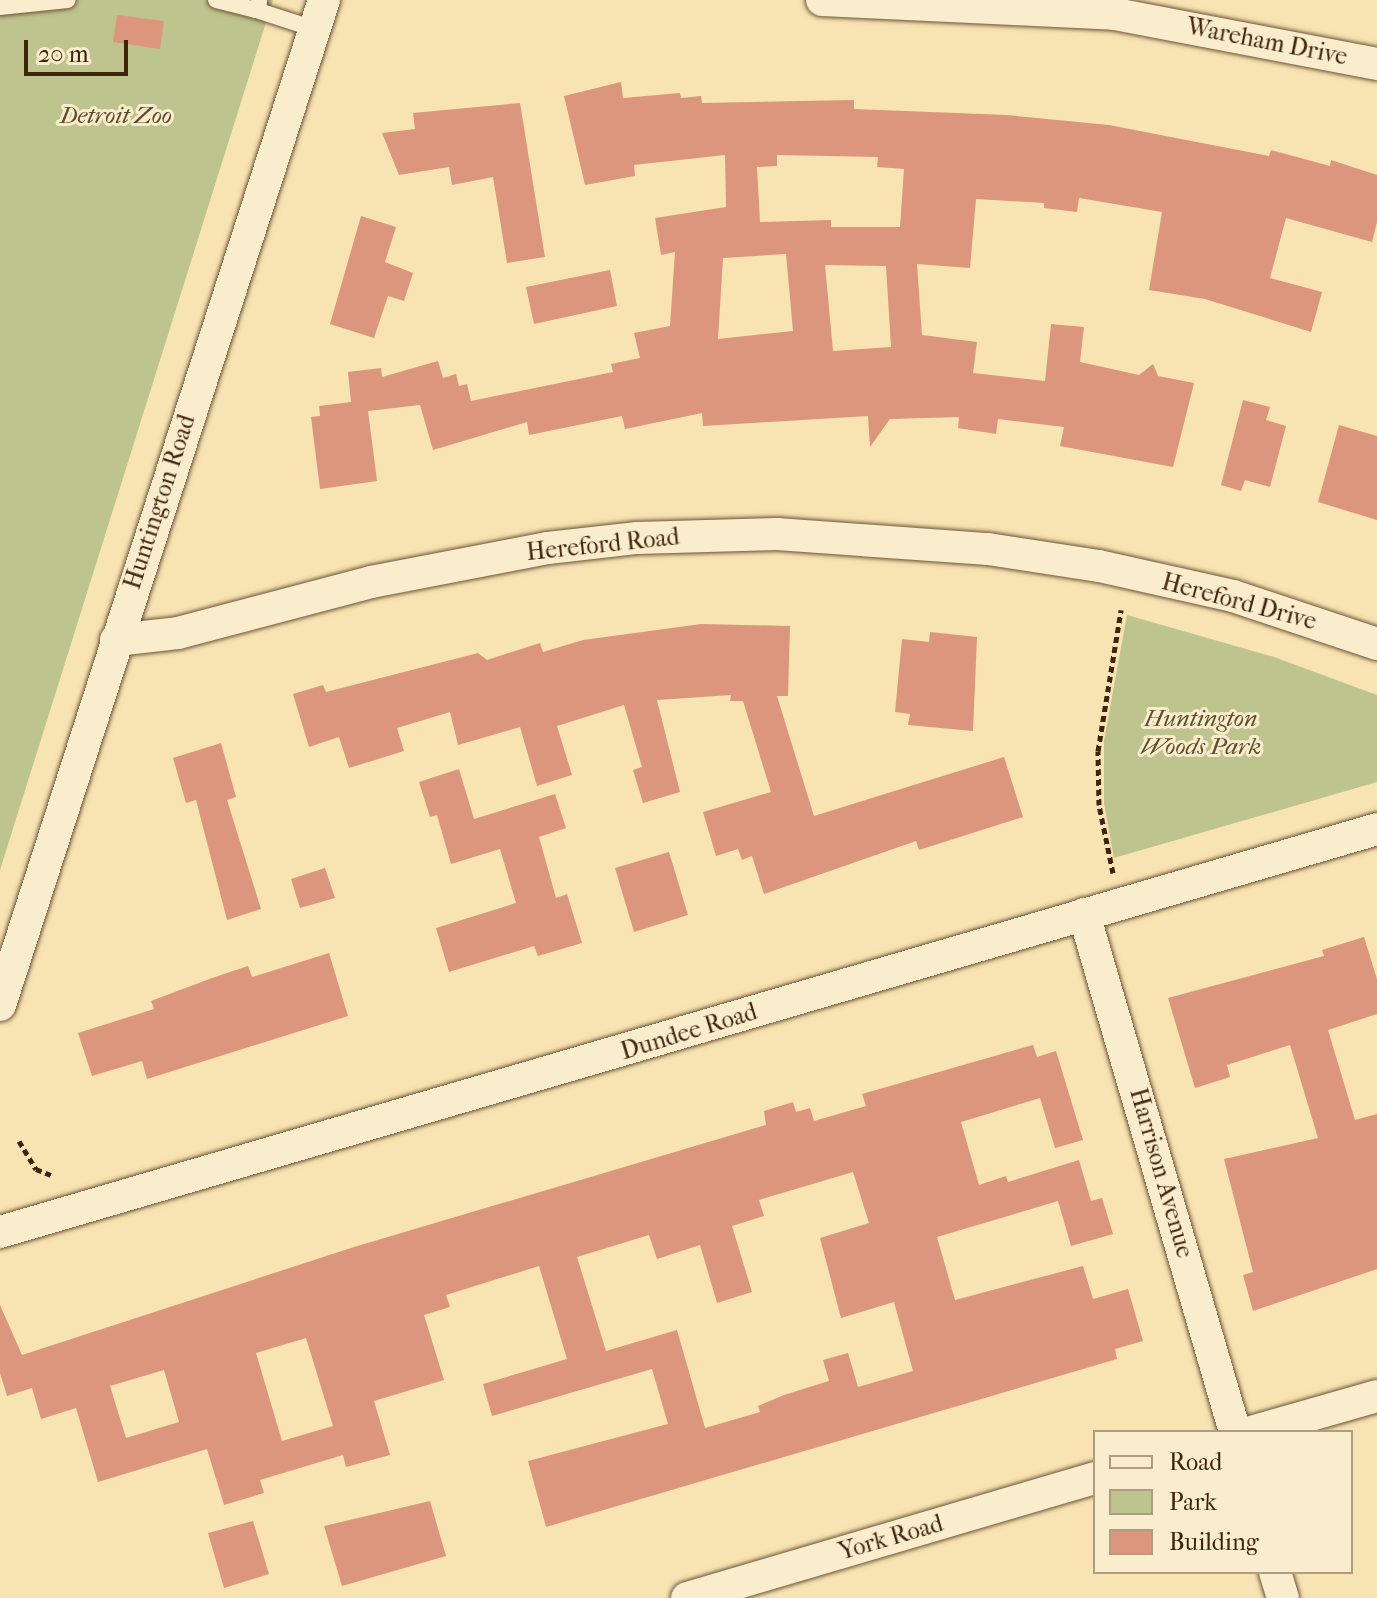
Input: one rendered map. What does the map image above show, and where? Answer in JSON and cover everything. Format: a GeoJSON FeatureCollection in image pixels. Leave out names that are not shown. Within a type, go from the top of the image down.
{"type":"FeatureCollection","features":[{"type":"Feature","properties":{"kind":"street","name":"Wareham Drive"},"geometry":{"type":"LineString","coordinates":[[822,0],[1115,14],[1377,64]]}},
{"type":"Feature","properties":{"kind":"street","name":"Huntington Road"},"geometry":{"type":"LineString","coordinates":[[0,1005],[320,14]]}},
{"type":"Feature","properties":{"kind":"street","name":"Hereford Road"},"geometry":{"type":"LineString","coordinates":[[116,640],[178,633],[421,571],[637,538],[867,537],[1099,566]]}},
{"type":"Feature","properties":{"kind":"street","name":"Hereford Drive"},"geometry":{"type":"LineString","coordinates":[[1099,566],[1233,596],[1377,644]]}},
{"type":"Feature","properties":{"kind":"street","name":"Dundee Road"},"geometry":{"type":"LineString","coordinates":[[0,1232],[1377,829]]}},
{"type":"Feature","properties":{"kind":"street","name":"Harrison Avenue"},"geometry":{"type":"LineString","coordinates":[[1084,914],[1234,1430]]}},
{"type":"Feature","properties":{"kind":"street"},"geometry":{"type":"LineString","coordinates":[[1258,1430],[1377,1396]]}},
{"type":"Feature","properties":{"kind":"street","name":"York Road"},"geometry":{"type":"LineString","coordinates":[[687,1598],[1093,1479]]}},
{"type":"Feature","properties":{"kind":"street"},"geometry":{"type":"LineString","coordinates":[[1276,1574],[1283,1598]]}},
{"type":"Feature","properties":{"kind":"lane"},"geometry":{"type":"LineString","coordinates":[[0,7],[68,0]]}},
{"type":"Feature","properties":{"kind":"lane"},"geometry":{"type":"LineString","coordinates":[[216,0],[320,14]]}},
{"type":"Feature","properties":{"kind":"path"},"geometry":{"type":"LineString","coordinates":[[1116,883],[1099,805],[1098,751],[1121,610]]}},
{"type":"Feature","properties":{"kind":"path"},"geometry":{"type":"LineString","coordinates":[[19,1141],[36,1169],[51,1175]]}},
{"type":"Feature","properties":{"kind":"green space","name":"Detroit Zoo"},"geometry":{"type":"Polygon","coordinates":[[[0,0],[273,0],[0,870],[0,0]]]}},
{"type":"Feature","properties":{"kind":"green space","name":"Huntington Woods Park"},"geometry":{"type":"Polygon","coordinates":[[[1127,615],[1274,657],[1377,695],[1377,782],[1114,858],[1104,803],[1104,741],[1127,615]]]}},
{"type":"Feature","properties":{"kind":"building"},"geometry":{"type":"Polygon","coordinates":[[[117,15],[164,21],[160,49],[113,42],[117,15]]]}},
{"type":"Feature","properties":{"kind":"building"},"geometry":{"type":"Polygon","coordinates":[[[621,82],[623,98],[680,93],[681,98],[701,96],[702,103],[854,100],[854,109],[1007,115],[1109,125],[1269,156],[1271,150],[1330,166],[1331,160],[1377,175],[1377,222],[1372,242],[1286,218],[1270,278],[1322,292],[1311,332],[1205,299],[1149,290],[1162,212],[1079,198],[1077,212],[1044,208],[1044,203],[976,199],[970,268],[917,264],[922,335],[977,342],[973,373],[1045,381],[1051,324],[1084,327],[1080,362],[1139,375],[1153,364],[1158,376],[1194,383],[1173,467],[1060,446],[1064,427],[998,419],[996,434],[958,428],[959,417],[890,419],[870,447],[868,416],[703,426],[702,413],[625,429],[622,416],[529,435],[527,422],[433,450],[420,405],[368,411],[377,481],[320,489],[311,417],[320,416],[319,406],[351,402],[348,372],[381,368],[382,377],[438,361],[443,378],[456,374],[459,386],[467,384],[471,401],[613,372],[611,364],[640,358],[634,333],[670,326],[675,252],[661,255],[655,218],[726,207],[725,155],[634,165],[635,176],[585,185],[564,96],[621,82]],[[777,155],[777,166],[757,167],[760,222],[831,220],[831,227],[900,227],[904,169],[877,167],[878,157],[777,155]],[[786,254],[723,258],[718,339],[793,331],[786,254]],[[825,265],[833,351],[891,347],[886,266],[825,265]]]}},
{"type":"Feature","properties":{"kind":"building"},"geometry":{"type":"Polygon","coordinates":[[[520,103],[545,257],[507,263],[493,177],[452,185],[449,167],[399,175],[382,133],[415,129],[413,113],[520,103]]]}},
{"type":"Feature","properties":{"kind":"building"},"geometry":{"type":"Polygon","coordinates":[[[361,216],[396,227],[385,262],[413,273],[404,301],[388,296],[374,338],[330,324],[361,216]]]}},
{"type":"Feature","properties":{"kind":"building"},"geometry":{"type":"Polygon","coordinates":[[[610,270],[617,306],[534,324],[526,287],[610,270]]]}},
{"type":"Feature","properties":{"kind":"building"},"geometry":{"type":"Polygon","coordinates":[[[1243,400],[1270,407],[1266,420],[1286,426],[1270,487],[1245,480],[1241,491],[1221,485],[1243,400]]]}},
{"type":"Feature","properties":{"kind":"building"},"geometry":{"type":"Polygon","coordinates":[[[1339,425],[1377,436],[1377,520],[1318,502],[1339,425]]]}},
{"type":"Feature","properties":{"kind":"building"},"geometry":{"type":"Polygon","coordinates":[[[701,624],[790,626],[788,696],[777,696],[814,816],[1004,757],[1023,817],[919,850],[916,841],[764,894],[752,856],[742,860],[738,849],[716,856],[703,812],[771,792],[743,701],[730,701],[731,695],[657,700],[680,792],[643,803],[633,770],[642,767],[624,705],[557,726],[572,775],[537,786],[520,727],[458,745],[450,712],[397,728],[404,751],[349,768],[339,737],[309,747],[293,694],[323,685],[326,692],[478,653],[487,660],[540,643],[543,652],[583,640],[701,624]]]}},
{"type":"Feature","properties":{"kind":"building"},"geometry":{"type":"Polygon","coordinates":[[[930,632],[977,637],[973,731],[908,725],[910,714],[895,712],[902,639],[929,642],[930,632]]]}},
{"type":"Feature","properties":{"kind":"building"},"geometry":{"type":"Polygon","coordinates":[[[221,743],[236,797],[227,800],[261,909],[227,920],[196,800],[186,803],[173,758],[221,743]]]}},
{"type":"Feature","properties":{"kind":"building"},"geometry":{"type":"Polygon","coordinates":[[[459,769],[474,819],[555,794],[566,828],[539,837],[556,898],[567,894],[582,943],[538,956],[534,946],[449,972],[436,928],[516,903],[500,849],[451,864],[437,815],[430,817],[419,782],[459,769]]]}},
{"type":"Feature","properties":{"kind":"building"},"geometry":{"type":"Polygon","coordinates":[[[669,852],[688,915],[634,932],[615,868],[669,852]]]}},
{"type":"Feature","properties":{"kind":"building"},"geometry":{"type":"Polygon","coordinates":[[[325,868],[335,898],[300,908],[291,879],[325,868]]]}},
{"type":"Feature","properties":{"kind":"building"},"geometry":{"type":"Polygon","coordinates":[[[1364,937],[1377,979],[1377,1014],[1328,1030],[1355,1120],[1377,1114],[1377,1269],[1253,1311],[1243,1275],[1253,1272],[1224,1159],[1318,1138],[1290,1045],[1227,1065],[1230,1077],[1195,1088],[1168,998],[1324,956],[1322,950],[1364,937]]]}},
{"type":"Feature","properties":{"kind":"building"},"geometry":{"type":"Polygon","coordinates":[[[329,953],[348,1016],[147,1079],[142,1061],[92,1076],[78,1033],[154,1009],[151,1001],[248,966],[252,977],[329,953]]]}},
{"type":"Feature","properties":{"kind":"building"},"geometry":{"type":"Polygon","coordinates":[[[1033,1045],[1037,1057],[1056,1051],[1083,1140],[1055,1148],[1040,1098],[961,1122],[979,1185],[1006,1176],[1008,1182],[1079,1160],[1091,1201],[1102,1198],[1113,1234],[1071,1246],[1058,1201],[937,1237],[955,1300],[1083,1266],[1093,1299],[1128,1289],[1143,1341],[1115,1349],[1117,1359],[546,1527],[528,1461],[668,1424],[652,1369],[492,1416],[483,1384],[567,1359],[539,1266],[446,1295],[450,1307],[424,1315],[444,1380],[374,1401],[390,1455],[346,1467],[343,1455],[260,1480],[264,1493],[224,1505],[207,1449],[98,1482],[76,1408],[41,1419],[32,1388],[7,1396],[0,1373],[0,1305],[22,1355],[354,1247],[766,1125],[764,1111],[793,1102],[796,1112],[810,1108],[814,1121],[866,1106],[862,1094],[1033,1045]],[[853,1172],[759,1200],[764,1216],[732,1226],[752,1292],[717,1303],[700,1245],[657,1259],[649,1235],[577,1257],[606,1351],[677,1330],[705,1428],[760,1412],[758,1406],[829,1381],[823,1360],[848,1353],[858,1387],[913,1371],[894,1302],[841,1318],[820,1238],[869,1223],[853,1172]],[[306,1338],[256,1353],[282,1441],[333,1426],[306,1338]],[[164,1370],[110,1386],[126,1438],[179,1422],[164,1370]]]}},
{"type":"Feature","properties":{"kind":"building"},"geometry":{"type":"Polygon","coordinates":[[[430,1501],[446,1556],[342,1586],[324,1526],[430,1501]]]}},
{"type":"Feature","properties":{"kind":"building"},"geometry":{"type":"Polygon","coordinates":[[[253,1521],[269,1574],[224,1588],[208,1533],[253,1521]]]}}]}
